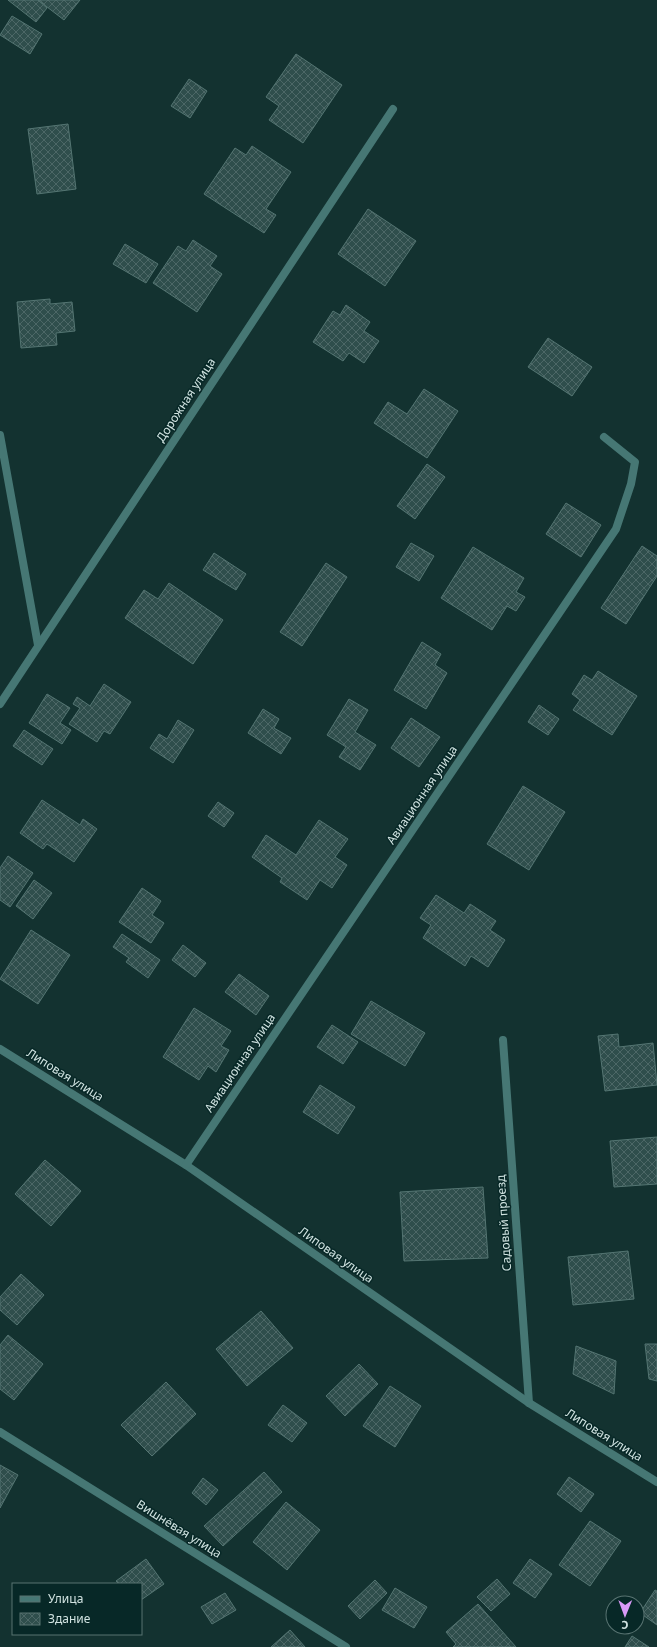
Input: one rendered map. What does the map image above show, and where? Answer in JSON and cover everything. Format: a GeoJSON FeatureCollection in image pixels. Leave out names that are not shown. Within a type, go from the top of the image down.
{"type":"FeatureCollection","features":[{"type":"Feature","properties":{"kind":"street","name":"Дорожная улица"},"geometry":{"type":"LineString","coordinates":[[0,704],[392,109]]}},
{"type":"Feature","properties":{"kind":"street"},"geometry":{"type":"LineString","coordinates":[[0,435],[38,645]]}},
{"type":"Feature","properties":{"kind":"street","name":"Авиационная улица"},"geometry":{"type":"LineString","coordinates":[[186,1165],[616,529],[631,484],[635,462],[604,437]]}},
{"type":"Feature","properties":{"kind":"street","name":"Садовый проезд"},"geometry":{"type":"LineString","coordinates":[[503,1040],[529,1403]]}},
{"type":"Feature","properties":{"kind":"street","name":"Липовая улица"},"geometry":{"type":"LineString","coordinates":[[0,1049],[186,1165],[529,1403],[657,1482]]}},
{"type":"Feature","properties":{"kind":"street","name":"Вишнёвая улица"},"geometry":{"type":"LineString","coordinates":[[0,1432],[346,1647]]}},
{"type":"Feature","properties":{"kind":"building"},"geometry":{"type":"Polygon","coordinates":[[[8,0],[38,0],[47,8],[36,22],[8,0]]]}},
{"type":"Feature","properties":{"kind":"building"},"geometry":{"type":"Polygon","coordinates":[[[38,0],[80,0],[64,20],[38,0]]]}},
{"type":"Feature","properties":{"kind":"building"},"geometry":{"type":"Polygon","coordinates":[[[12,16],[42,34],[30,54],[0,35],[12,16]]]}},
{"type":"Feature","properties":{"kind":"building"},"geometry":{"type":"Polygon","coordinates":[[[296,54],[342,85],[303,143],[269,120],[279,106],[266,97],[296,54]]]}},
{"type":"Feature","properties":{"kind":"building"},"geometry":{"type":"Polygon","coordinates":[[[189,79],[207,91],[190,118],[171,106],[189,79]]]}},
{"type":"Feature","properties":{"kind":"building"},"geometry":{"type":"Polygon","coordinates":[[[68,124],[76,189],[37,194],[28,129],[68,124]]]}},
{"type":"Feature","properties":{"kind":"building"},"geometry":{"type":"Polygon","coordinates":[[[252,146],[291,172],[266,209],[276,215],[264,233],[204,194],[235,148],[246,155],[252,146]]]}},
{"type":"Feature","properties":{"kind":"building"},"geometry":{"type":"Polygon","coordinates":[[[368,209],[416,241],[385,286],[338,254],[368,209]]]}},
{"type":"Feature","properties":{"kind":"building"},"geometry":{"type":"Polygon","coordinates":[[[193,240],[217,256],[210,266],[222,274],[197,312],[153,283],[178,246],[186,251],[193,240]]]}},
{"type":"Feature","properties":{"kind":"building"},"geometry":{"type":"Polygon","coordinates":[[[125,244],[158,264],[146,283],[113,264],[125,244]]]}},
{"type":"Feature","properties":{"kind":"building"},"geometry":{"type":"Polygon","coordinates":[[[50,299],[50,304],[72,302],[75,331],[56,333],[57,345],[21,348],[17,302],[50,299]]]}},
{"type":"Feature","properties":{"kind":"building"},"geometry":{"type":"Polygon","coordinates":[[[346,305],[370,322],[364,331],[379,341],[364,363],[349,353],[343,361],[313,342],[333,311],[340,315],[346,305]]]}},
{"type":"Feature","properties":{"kind":"building"},"geometry":{"type":"Polygon","coordinates":[[[548,338],[592,367],[572,396],[528,367],[548,338]]]}},
{"type":"Feature","properties":{"kind":"building"},"geometry":{"type":"Polygon","coordinates":[[[424,389],[458,411],[427,458],[374,423],[388,402],[407,414],[424,389]]]}},
{"type":"Feature","properties":{"kind":"building"},"geometry":{"type":"Polygon","coordinates":[[[427,464],[445,477],[415,519],[397,506],[427,464]]]}},
{"type":"Feature","properties":{"kind":"building"},"geometry":{"type":"Polygon","coordinates":[[[566,503],[601,525],[581,557],[546,534],[566,503]]]}},
{"type":"Feature","properties":{"kind":"building"},"geometry":{"type":"Polygon","coordinates":[[[411,543],[434,556],[419,581],[396,567],[411,543]]]}},
{"type":"Feature","properties":{"kind":"building"},"geometry":{"type":"Polygon","coordinates":[[[642,546],[657,556],[657,576],[626,624],[601,608],[642,546]]]}},
{"type":"Feature","properties":{"kind":"building"},"geometry":{"type":"Polygon","coordinates":[[[473,547],[524,578],[516,592],[525,597],[516,611],[507,606],[492,630],[441,598],[473,547]]]}},
{"type":"Feature","properties":{"kind":"building"},"geometry":{"type":"Polygon","coordinates":[[[214,553],[246,574],[236,590],[203,570],[214,553]]]}},
{"type":"Feature","properties":{"kind":"building"},"geometry":{"type":"Polygon","coordinates":[[[326,563],[347,577],[302,646],[280,632],[326,563]]]}},
{"type":"Feature","properties":{"kind":"building"},"geometry":{"type":"Polygon","coordinates":[[[169,583],[223,620],[193,664],[125,618],[144,590],[158,599],[169,583]]]}},
{"type":"Feature","properties":{"kind":"building"},"geometry":{"type":"Polygon","coordinates":[[[422,642],[441,654],[435,665],[447,673],[426,709],[394,690],[422,642]]]}},
{"type":"Feature","properties":{"kind":"building"},"geometry":{"type":"Polygon","coordinates":[[[598,671],[637,696],[612,735],[573,710],[580,700],[572,694],[584,675],[592,680],[598,671]]]}},
{"type":"Feature","properties":{"kind":"building"},"geometry":{"type":"Polygon","coordinates":[[[104,684],[131,702],[110,734],[104,731],[97,742],[69,724],[80,708],[73,704],[77,697],[90,706],[104,684]]]}},
{"type":"Feature","properties":{"kind":"building"},"geometry":{"type":"Polygon","coordinates":[[[47,694],[70,708],[60,723],[71,730],[62,744],[29,723],[47,694]]]}},
{"type":"Feature","properties":{"kind":"building"},"geometry":{"type":"Polygon","coordinates":[[[349,699],[368,710],[355,732],[376,745],[360,770],[339,757],[346,747],[327,735],[349,699]]]}},
{"type":"Feature","properties":{"kind":"building"},"geometry":{"type":"Polygon","coordinates":[[[539,705],[559,719],[548,735],[528,722],[539,705]]]}},
{"type":"Feature","properties":{"kind":"building"},"geometry":{"type":"Polygon","coordinates":[[[263,709],[279,719],[274,728],[291,738],[281,754],[248,733],[263,709]]]}},
{"type":"Feature","properties":{"kind":"building"},"geometry":{"type":"Polygon","coordinates":[[[411,718],[440,737],[419,767],[391,748],[411,718]]]}},
{"type":"Feature","properties":{"kind":"building"},"geometry":{"type":"Polygon","coordinates":[[[178,720],[194,730],[173,763],[150,748],[159,734],[167,739],[178,720]]]}},
{"type":"Feature","properties":{"kind":"building"},"geometry":{"type":"Polygon","coordinates":[[[24,730],[53,749],[42,765],[13,746],[24,730]]]}},
{"type":"Feature","properties":{"kind":"building"},"geometry":{"type":"Polygon","coordinates":[[[523,786],[565,812],[529,870],[487,844],[523,786]]]}},
{"type":"Feature","properties":{"kind":"building"},"geometry":{"type":"Polygon","coordinates":[[[42,800],[80,825],[83,819],[97,829],[74,862],[47,844],[43,849],[20,833],[42,800]]]}},
{"type":"Feature","properties":{"kind":"building"},"geometry":{"type":"Polygon","coordinates":[[[218,802],[234,813],[224,827],[208,816],[218,802]]]}},
{"type":"Feature","properties":{"kind":"building"},"geometry":{"type":"Polygon","coordinates":[[[319,820],[348,839],[335,857],[347,865],[332,888],[320,880],[307,900],[280,882],[282,878],[252,857],[266,835],[296,855],[319,820]]]}},
{"type":"Feature","properties":{"kind":"building"},"geometry":{"type":"Polygon","coordinates":[[[8,856],[33,873],[10,907],[0,900],[0,868],[8,856]]]}},
{"type":"Feature","properties":{"kind":"building"},"geometry":{"type":"Polygon","coordinates":[[[34,880],[52,893],[33,919],[16,906],[34,880]]]}},
{"type":"Feature","properties":{"kind":"building"},"geometry":{"type":"Polygon","coordinates":[[[142,888],[161,901],[152,915],[164,923],[151,943],[119,922],[142,888]]]}},
{"type":"Feature","properties":{"kind":"building"},"geometry":{"type":"Polygon","coordinates":[[[436,895],[464,913],[470,904],[496,921],[490,930],[505,940],[488,967],[471,956],[465,966],[423,938],[431,925],[420,918],[436,895]]]}},
{"type":"Feature","properties":{"kind":"building"},"geometry":{"type":"Polygon","coordinates":[[[31,930],[70,955],[38,1004],[0,979],[31,930]]]}},
{"type":"Feature","properties":{"kind":"building"},"geometry":{"type":"Polygon","coordinates":[[[122,934],[160,960],[148,978],[126,962],[129,958],[113,947],[122,934]]]}},
{"type":"Feature","properties":{"kind":"building"},"geometry":{"type":"Polygon","coordinates":[[[183,945],[206,963],[195,977],[172,960],[183,945]]]}},
{"type":"Feature","properties":{"kind":"building"},"geometry":{"type":"Polygon","coordinates":[[[239,974],[269,996],[256,1015],[225,992],[239,974]]]}},
{"type":"Feature","properties":{"kind":"building"},"geometry":{"type":"Polygon","coordinates":[[[371,1001],[425,1033],[405,1066],[351,1034],[371,1001]]]}},
{"type":"Feature","properties":{"kind":"building"},"geometry":{"type":"Polygon","coordinates":[[[194,1008],[231,1031],[221,1046],[229,1050],[216,1072],[208,1066],[199,1080],[163,1057],[194,1008]]]}},
{"type":"Feature","properties":{"kind":"building"},"geometry":{"type":"Polygon","coordinates":[[[332,1025],[358,1042],[343,1064],[317,1047],[332,1025]]]}},
{"type":"Feature","properties":{"kind":"building"},"geometry":{"type":"Polygon","coordinates":[[[618,1034],[619,1047],[653,1043],[657,1085],[605,1091],[598,1036],[618,1034]]]}},
{"type":"Feature","properties":{"kind":"building"},"geometry":{"type":"Polygon","coordinates":[[[320,1085],[355,1107],[338,1134],[303,1112],[320,1085]]]}},
{"type":"Feature","properties":{"kind":"building"},"geometry":{"type":"Polygon","coordinates":[[[657,1137],[657,1184],[614,1187],[610,1141],[657,1137]]]}},
{"type":"Feature","properties":{"kind":"building"},"geometry":{"type":"Polygon","coordinates":[[[45,1160],[81,1191],[51,1226],[15,1194],[45,1160]]]}},
{"type":"Feature","properties":{"kind":"building"},"geometry":{"type":"Polygon","coordinates":[[[483,1187],[488,1258],[404,1261],[400,1192],[483,1187]]]}},
{"type":"Feature","properties":{"kind":"building"},"geometry":{"type":"Polygon","coordinates":[[[628,1251],[634,1299],[573,1305],[568,1257],[628,1251]]]}},
{"type":"Feature","properties":{"kind":"building"},"geometry":{"type":"Polygon","coordinates":[[[21,1274],[44,1295],[17,1325],[0,1310],[0,1297],[21,1274]]]}},
{"type":"Feature","properties":{"kind":"building"},"geometry":{"type":"Polygon","coordinates":[[[261,1311],[293,1348],[247,1386],[216,1349],[261,1311]]]}},
{"type":"Feature","properties":{"kind":"building"},"geometry":{"type":"Polygon","coordinates":[[[8,1335],[43,1364],[14,1400],[0,1389],[0,1345],[8,1335]]]}},
{"type":"Feature","properties":{"kind":"building"},"geometry":{"type":"Polygon","coordinates":[[[645,1344],[657,1344],[657,1381],[649,1379],[645,1344]]]}},
{"type":"Feature","properties":{"kind":"building"},"geometry":{"type":"Polygon","coordinates":[[[576,1346],[616,1361],[614,1394],[573,1374],[576,1346]]]}},
{"type":"Feature","properties":{"kind":"building"},"geometry":{"type":"Polygon","coordinates":[[[359,1364],[378,1384],[345,1416],[326,1396],[359,1364]]]}},
{"type":"Feature","properties":{"kind":"building"},"geometry":{"type":"Polygon","coordinates":[[[166,1382],[196,1414],[152,1456],[121,1425],[166,1382]]]}},
{"type":"Feature","properties":{"kind":"building"},"geometry":{"type":"Polygon","coordinates":[[[390,1386],[421,1406],[395,1447],[363,1426],[390,1386]]]}},
{"type":"Feature","properties":{"kind":"building"},"geometry":{"type":"Polygon","coordinates":[[[283,1405],[307,1423],[292,1442],[268,1425],[283,1405]]]}},
{"type":"Feature","properties":{"kind":"building"},"geometry":{"type":"Polygon","coordinates":[[[0,1465],[18,1475],[0,1508],[0,1465]]]}},
{"type":"Feature","properties":{"kind":"building"},"geometry":{"type":"Polygon","coordinates":[[[264,1472],[282,1492],[223,1546],[204,1526],[264,1472]]]}},
{"type":"Feature","properties":{"kind":"building"},"geometry":{"type":"Polygon","coordinates":[[[569,1477],[594,1494],[581,1512],[557,1494],[569,1477]]]}},
{"type":"Feature","properties":{"kind":"building"},"geometry":{"type":"Polygon","coordinates":[[[203,1478],[218,1490],[206,1505],[192,1493],[203,1478]]]}},
{"type":"Feature","properties":{"kind":"building"},"geometry":{"type":"Polygon","coordinates":[[[286,1502],[320,1530],[287,1570],[253,1542],[286,1502]]]}},
{"type":"Feature","properties":{"kind":"building"},"geometry":{"type":"Polygon","coordinates":[[[590,1521],[621,1541],[590,1586],[559,1565],[590,1521]]]}},
{"type":"Feature","properties":{"kind":"building"},"geometry":{"type":"Polygon","coordinates":[[[146,1559],[164,1584],[142,1599],[142,1583],[118,1583],[116,1581],[146,1559]]]}},
{"type":"Feature","properties":{"kind":"building"},"geometry":{"type":"Polygon","coordinates":[[[530,1559],[552,1574],[535,1598],[513,1583],[530,1559]]]}},
{"type":"Feature","properties":{"kind":"building"},"geometry":{"type":"Polygon","coordinates":[[[497,1579],[510,1594],[491,1611],[477,1597],[497,1579]]]}},
{"type":"Feature","properties":{"kind":"building"},"geometry":{"type":"Polygon","coordinates":[[[375,1580],[387,1593],[360,1619],[348,1606],[375,1580]]]}},
{"type":"Feature","properties":{"kind":"building"},"geometry":{"type":"Polygon","coordinates":[[[395,1588],[427,1607],[414,1628],[382,1610],[395,1588]]]}},
{"type":"Feature","properties":{"kind":"building"},"geometry":{"type":"Polygon","coordinates":[[[655,1590],[657,1591],[657,1625],[645,1617],[645,1605],[655,1590]]]}},
{"type":"Feature","properties":{"kind":"building"},"geometry":{"type":"Polygon","coordinates":[[[225,1593],[236,1610],[212,1624],[201,1607],[225,1593]]]}},
{"type":"Feature","properties":{"kind":"building"},"geometry":{"type":"Polygon","coordinates":[[[478,1604],[516,1647],[453,1647],[456,1644],[446,1632],[478,1604]]]}},
{"type":"Feature","properties":{"kind":"building"},"geometry":{"type":"Polygon","coordinates":[[[290,1630],[305,1647],[271,1647],[290,1630]]]}},
{"type":"Feature","properties":{"kind":"building"},"geometry":{"type":"Polygon","coordinates":[[[632,1636],[649,1647],[625,1647],[632,1636]]]}}]}
